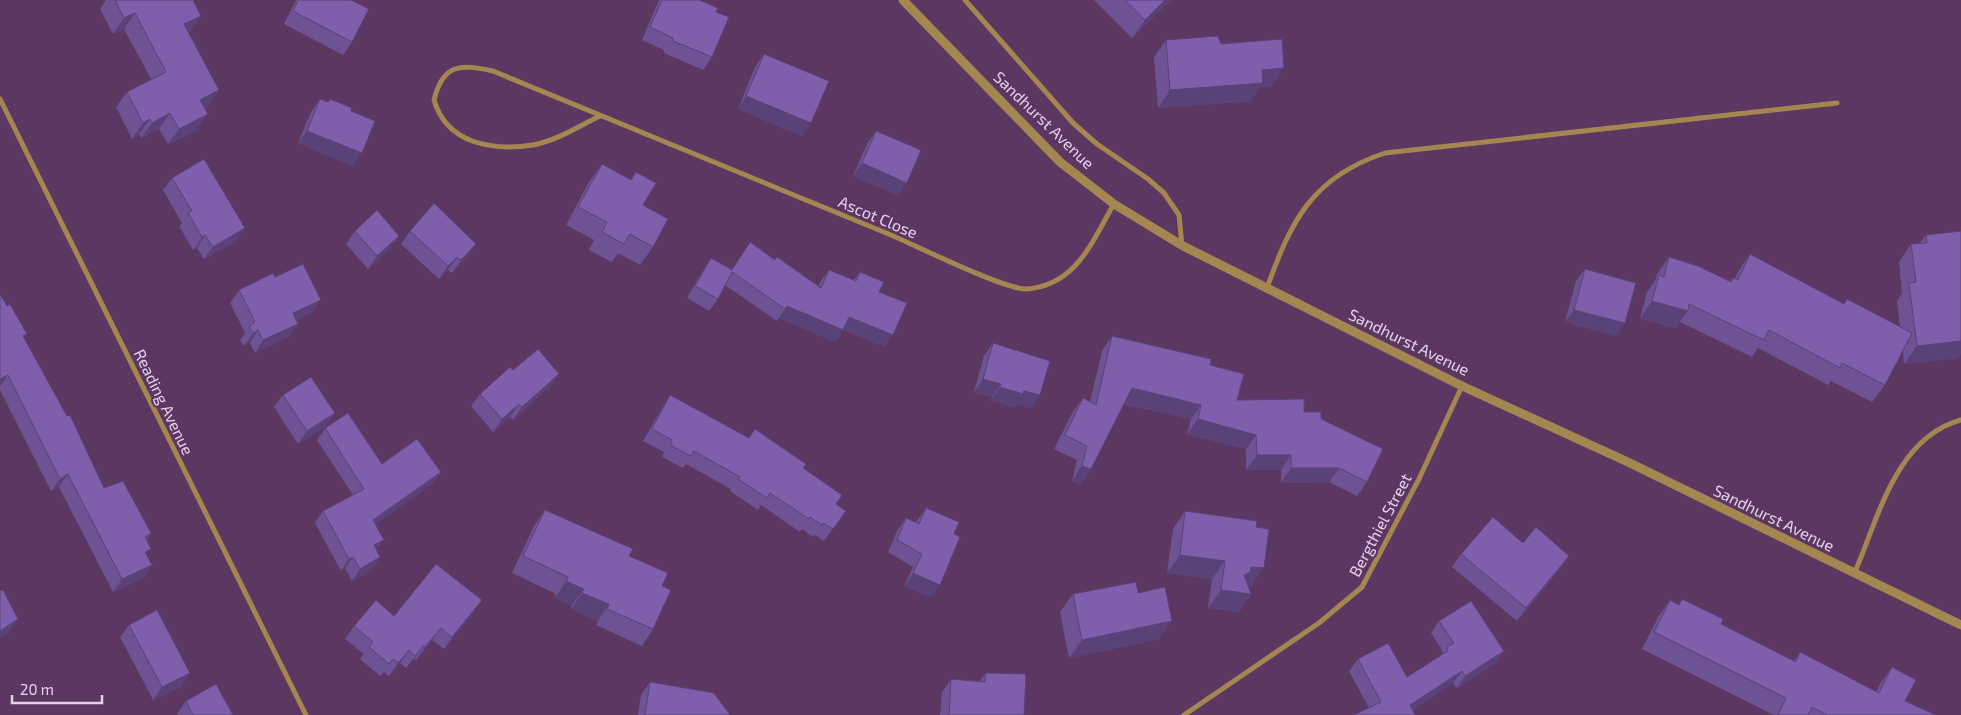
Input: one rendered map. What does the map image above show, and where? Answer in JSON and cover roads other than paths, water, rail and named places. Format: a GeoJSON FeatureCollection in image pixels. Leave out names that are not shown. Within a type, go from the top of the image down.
{"type":"FeatureCollection","features":[{"type":"Feature","properties":{"kind":"street","name":"Sandhurst Avenue"},"geometry":{"type":"LineString","coordinates":[[903,0],[1060,162],[1114,204],[1182,246],[1462,386],[1630,463],[1961,625]]}},
{"type":"Feature","properties":{"kind":"street"},"geometry":{"type":"LineString","coordinates":[[965,0],[1073,123],[1164,193],[1179,215],[1182,246]]}},
{"type":"Feature","properties":{"kind":"street","name":"Ascot Close"},"geometry":{"type":"LineString","coordinates":[[600,116],[562,136],[534,145],[496,146],[468,140],[451,130],[438,112],[434,100],[444,75],[457,67],[469,66],[493,72],[600,116],[991,279],[1025,289],[1060,280],[1077,264],[1114,204]]}},
{"type":"Feature","properties":{"kind":"street","name":"Reading Avenue"},"geometry":{"type":"LineString","coordinates":[[0,99],[306,715]]}},
{"type":"Feature","properties":{"kind":"street"},"geometry":{"type":"LineString","coordinates":[[1267,288],[1282,246],[1303,209],[1335,177],[1358,162],[1384,153],[1837,103]]}},
{"type":"Feature","properties":{"kind":"street","name":"Bergthiel Street"},"geometry":{"type":"LineString","coordinates":[[1184,715],[1319,623],[1362,587],[1419,480],[1462,386]]}},
{"type":"Feature","properties":{"kind":"street"},"geometry":{"type":"LineString","coordinates":[[1854,574],[1884,501],[1910,453],[1948,424],[1961,420]]}}]}
